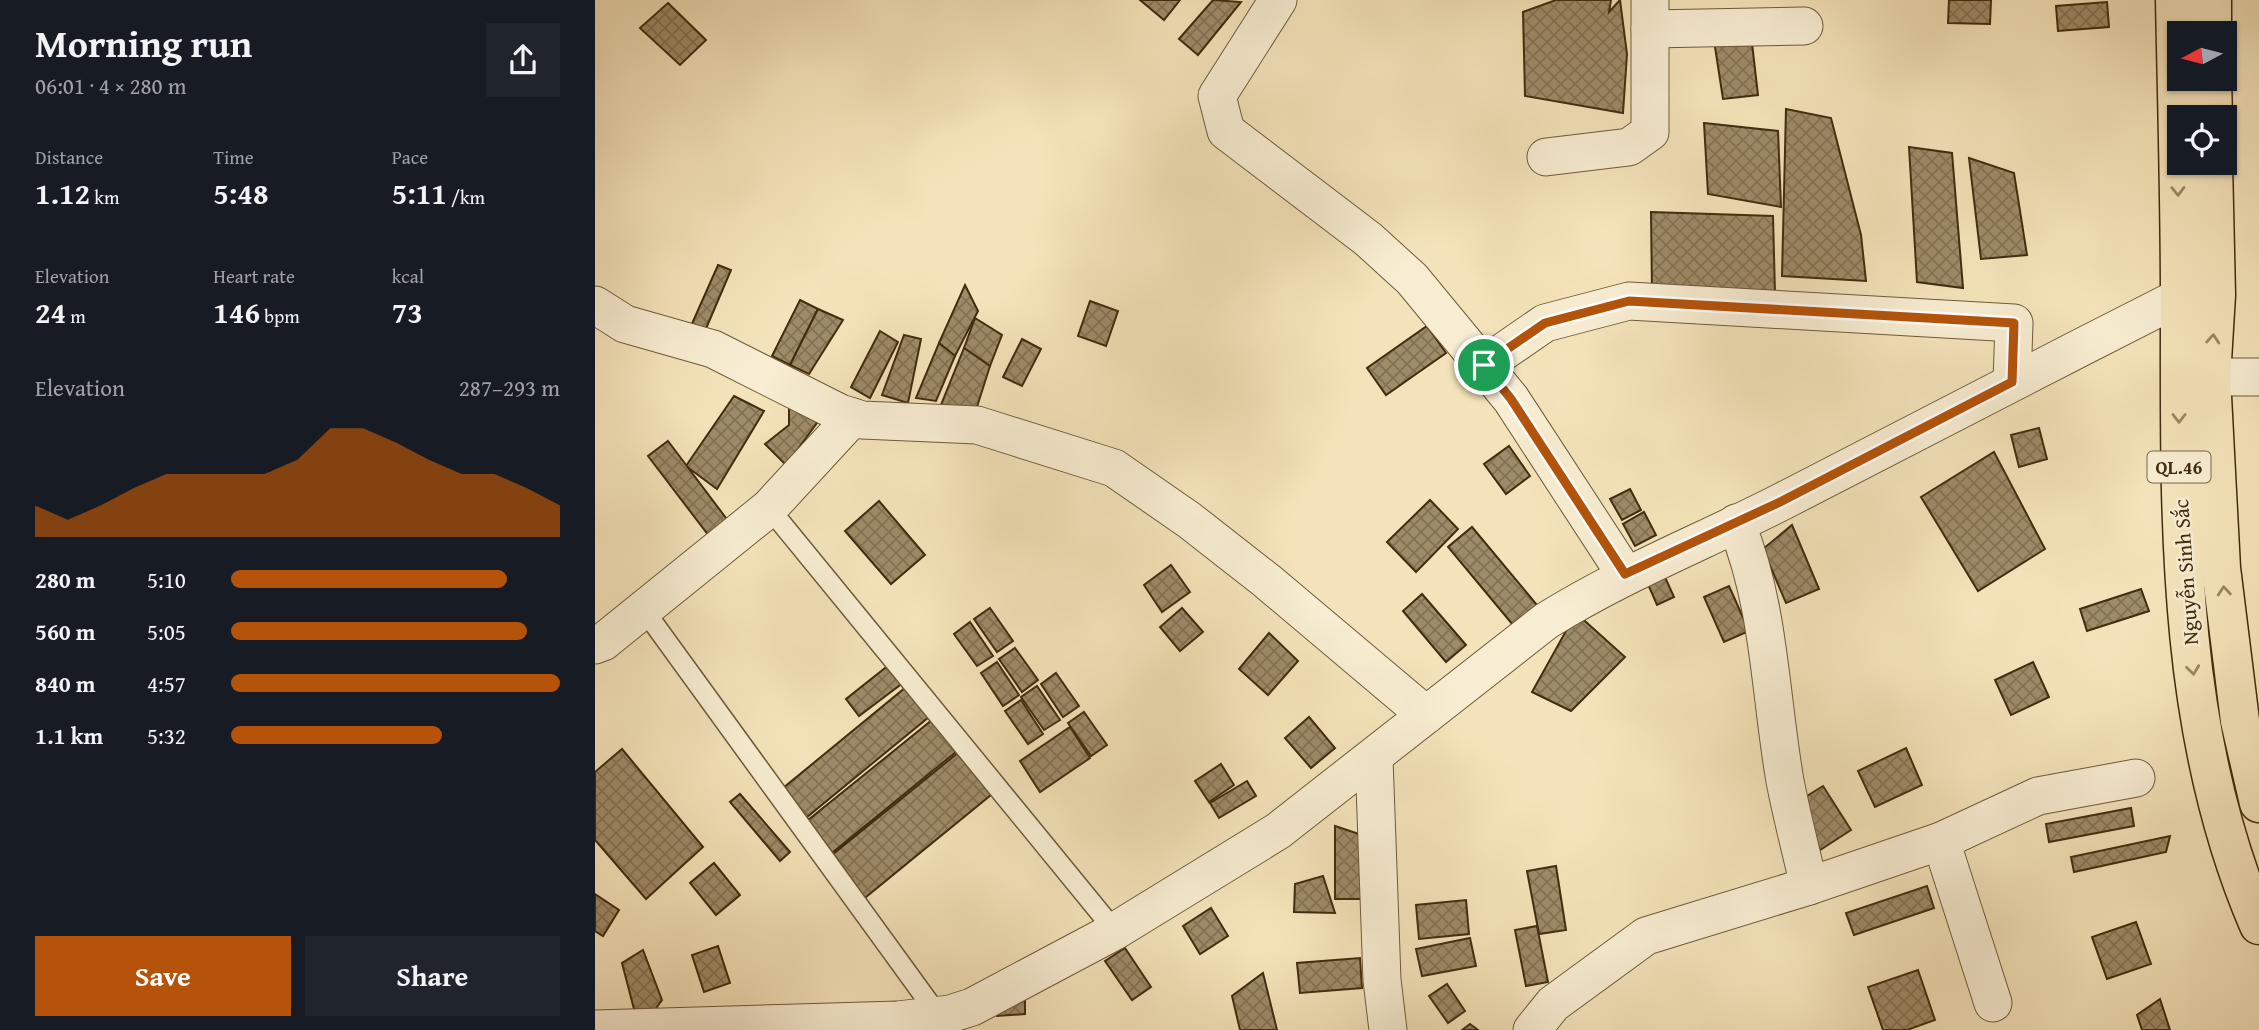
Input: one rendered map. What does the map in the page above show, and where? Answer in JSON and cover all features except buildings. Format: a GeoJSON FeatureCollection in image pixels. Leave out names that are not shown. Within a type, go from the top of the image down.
{"type":"FeatureCollection","features":[{"type":"Feature","properties":{"kind":"highway","name":"Nguyễn Sinh Sắc"},"geometry":{"type":"LineString","coordinates":[[2175,0],[2180,297],[2179,481],[2187,621],[2198,708],[2225,831],[2259,925]]}},
{"type":"Feature","properties":{"kind":"highway"},"geometry":{"type":"LineString","coordinates":[[2212,0],[2212,21]]}},
{"type":"Feature","properties":{"kind":"highway","name":"Nguyễn Sinh Sắc"},"geometry":{"type":"LineString","coordinates":[[2213,175],[2216,296],[2211,377],[2229,644],[2240,721],[2259,803]]}},
{"type":"Feature","properties":{"kind":"street"},"geometry":{"type":"LineString","coordinates":[[1278,0],[1217,96],[1226,131],[1368,239],[1403,271],[1511,399],[1625,574]]}},
{"type":"Feature","properties":{"kind":"street"},"geometry":{"type":"LineString","coordinates":[[1546,157],[1629,147],[1650,132],[1650,15],[1804,26]]}},
{"type":"Feature","properties":{"kind":"street"},"geometry":{"type":"LineString","coordinates":[[595,1029],[898,1020],[972,1007],[1115,931],[1278,831],[1546,621],[1625,574],[1736,523],[2180,297]]}},
{"type":"Feature","properties":{"kind":"street"},"geometry":{"type":"LineString","coordinates":[[1484,365],[1545,323],[1629,301],[2014,323],[2012,382]]}},
{"type":"Feature","properties":{"kind":"street"},"geometry":{"type":"LineString","coordinates":[[605,323],[713,349],[853,417],[900,423],[977,425],[1050,445],[1114,468],[1189,520],[1248,566],[1426,715]]}},
{"type":"Feature","properties":{"kind":"street"},"geometry":{"type":"LineString","coordinates":[[2211,377],[2259,377]]}},
{"type":"Feature","properties":{"kind":"street"},"geometry":{"type":"LineString","coordinates":[[595,645],[603,642],[644,610],[769,508],[853,417]]}},
{"type":"Feature","properties":{"kind":"street"},"geometry":{"type":"LineString","coordinates":[[1736,523],[1744,543],[1768,645],[1785,781],[1809,886]]}},
{"type":"Feature","properties":{"kind":"street"},"geometry":{"type":"LineString","coordinates":[[1374,758],[1382,980],[1388,1030]]}},
{"type":"Feature","properties":{"kind":"street"},"geometry":{"type":"LineString","coordinates":[[1532,1030],[1553,1003],[1646,936],[1809,886],[1941,841],[2038,796],[2136,778]]}},
{"type":"Feature","properties":{"kind":"street"},"geometry":{"type":"LineString","coordinates":[[1941,841],[1993,1003]]}},
{"type":"Feature","properties":{"kind":"lane"},"geometry":{"type":"LineString","coordinates":[[769,508],[1115,931]]}},
{"type":"Feature","properties":{"kind":"lane"},"geometry":{"type":"LineString","coordinates":[[644,610],[938,1015]]}},
{"type":"Feature","properties":{"kind":"route"},"geometry":{"type":"LineString","coordinates":[[1629,301],[2014,323],[2012,382],[1780,502],[1625,574],[1511,399],[1484,365],[1545,323],[1629,301]]}}]}
